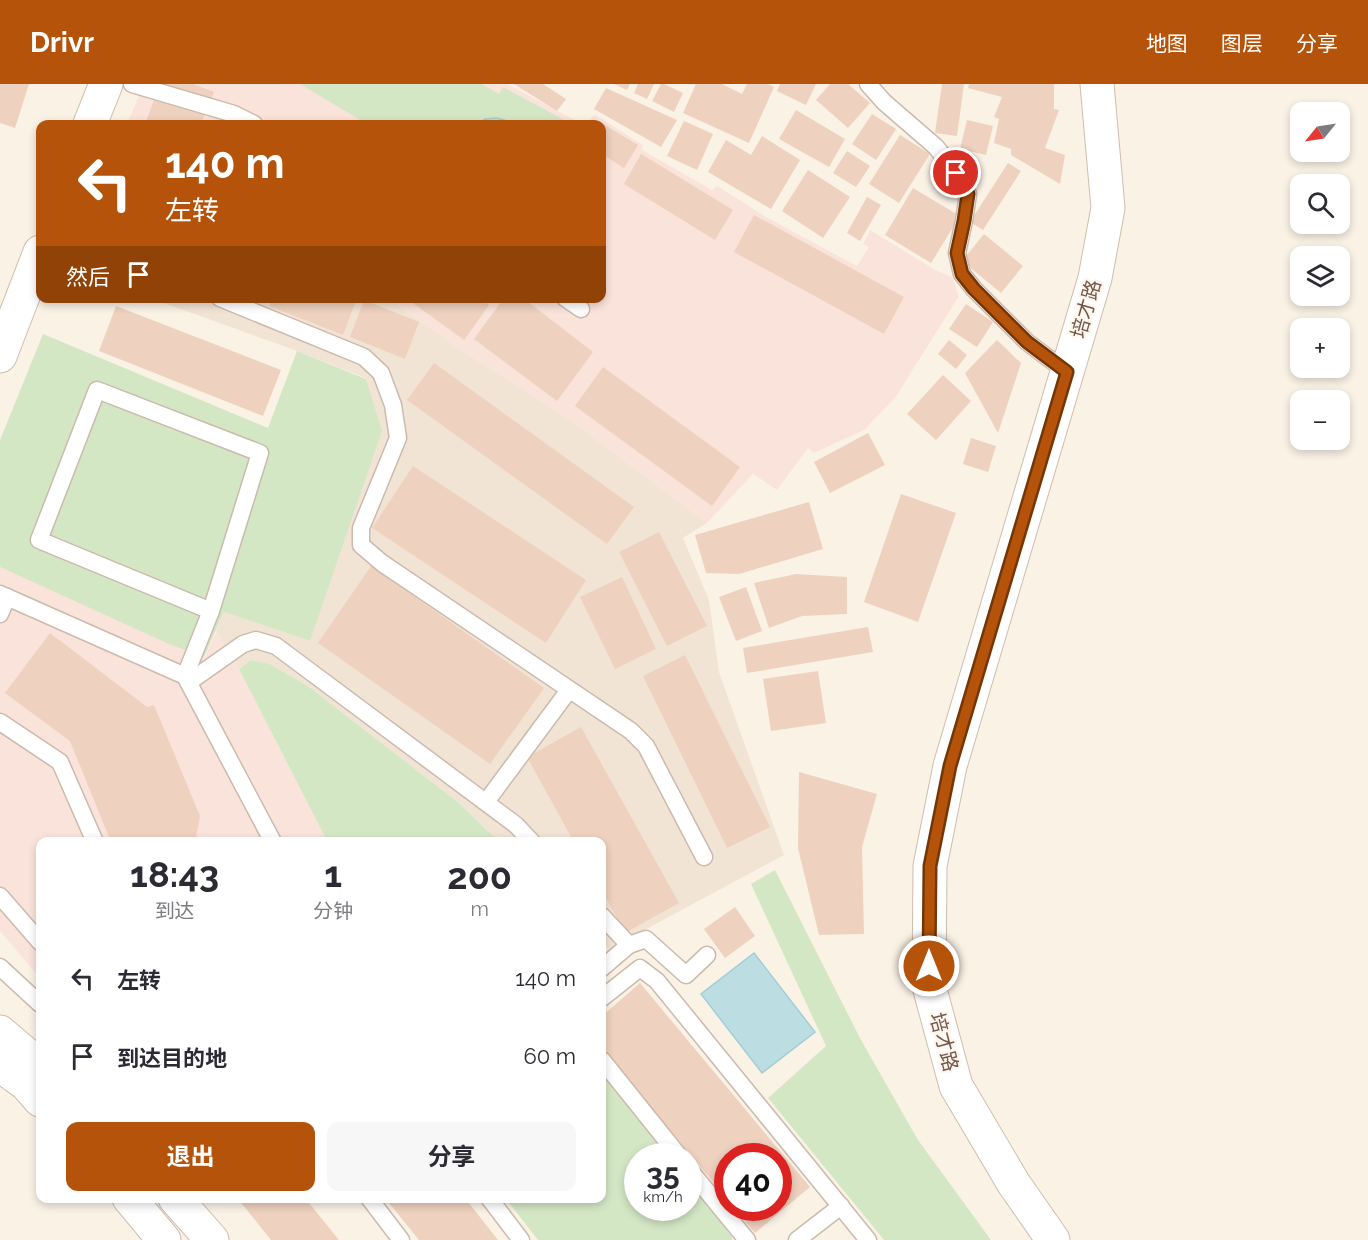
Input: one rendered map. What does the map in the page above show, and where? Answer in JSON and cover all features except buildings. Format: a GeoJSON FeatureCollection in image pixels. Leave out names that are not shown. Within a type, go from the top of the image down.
{"type":"FeatureCollection","features":[{"type":"Feature","properties":{"kind":"street"},"geometry":{"type":"LineString","coordinates":[[92,120],[106,84]]}},
{"type":"Feature","properties":{"kind":"street","name":"培才路"},"geometry":{"type":"LineString","coordinates":[[1053,1240],[1014,1184],[956,1086],[929,986],[930,866],[950,766],[1095,278],[1108,208],[1097,84]]}},
{"type":"Feature","properties":{"kind":"street"},"geometry":{"type":"LineString","coordinates":[[0,356],[36,262]]}},
{"type":"Feature","properties":{"kind":"street"},"geometry":{"type":"LineString","coordinates":[[0,1032],[36,1063]]}},
{"type":"Feature","properties":{"kind":"street"},"geometry":{"type":"LineString","coordinates":[[0,1065],[26,1084],[36,1095]]}},
{"type":"Feature","properties":{"kind":"street"},"geometry":{"type":"LineString","coordinates":[[133,1203],[164,1240]]}},
{"type":"Feature","properties":{"kind":"street"},"geometry":{"type":"LineString","coordinates":[[179,1203],[212,1240]]}},
{"type":"Feature","properties":{"kind":"lane"},"geometry":{"type":"LineString","coordinates":[[132,84],[234,114],[246,120]]}},
{"type":"Feature","properties":{"kind":"lane"},"geometry":{"type":"LineString","coordinates":[[868,84],[884,102],[936,147],[956,173],[968,194],[957,253],[962,274],[1027,342],[1067,372]]}},
{"type":"Feature","properties":{"kind":"lane"},"geometry":{"type":"LineString","coordinates":[[232,303],[364,357],[381,373],[393,405],[398,438],[361,528],[361,545],[382,563],[631,732],[646,746],[704,857]]}},
{"type":"Feature","properties":{"kind":"lane"},"geometry":{"type":"LineString","coordinates":[[572,303],[581,309]]}},
{"type":"Feature","properties":{"kind":"lane"},"geometry":{"type":"LineString","coordinates":[[187,679],[211,611],[260,453],[97,390],[39,540],[211,611]]}},
{"type":"Feature","properties":{"kind":"lane"},"geometry":{"type":"LineString","coordinates":[[0,614],[4,595],[187,679],[270,837]]}},
{"type":"Feature","properties":{"kind":"lane"},"geometry":{"type":"LineString","coordinates":[[187,679],[243,644],[256,640],[276,646],[486,802],[516,825],[527,837]]}},
{"type":"Feature","properties":{"kind":"lane"},"geometry":{"type":"LineString","coordinates":[[486,802],[569,690]]}},
{"type":"Feature","properties":{"kind":"lane"},"geometry":{"type":"LineString","coordinates":[[0,722],[60,762],[94,837]]}},
{"type":"Feature","properties":{"kind":"lane"},"geometry":{"type":"LineString","coordinates":[[0,896],[36,937]]}},
{"type":"Feature","properties":{"kind":"lane"},"geometry":{"type":"LineString","coordinates":[[606,920],[629,945]]}},
{"type":"Feature","properties":{"kind":"lane"},"geometry":{"type":"LineString","coordinates":[[606,965],[629,945],[646,939],[686,975],[707,955]]}},
{"type":"Feature","properties":{"kind":"lane"},"geometry":{"type":"LineString","coordinates":[[0,967],[36,1000]]}},
{"type":"Feature","properties":{"kind":"lane"},"geometry":{"type":"LineString","coordinates":[[606,995],[640,968],[657,981],[868,1240]]}},
{"type":"Feature","properties":{"kind":"lane"},"geometry":{"type":"LineString","coordinates":[[606,1065],[669,1143]]}},
{"type":"Feature","properties":{"kind":"lane"},"geometry":{"type":"LineString","coordinates":[[702,1185],[747,1240]]}},
{"type":"Feature","properties":{"kind":"lane"},"geometry":{"type":"LineString","coordinates":[[373,1203],[401,1240]]}},
{"type":"Feature","properties":{"kind":"lane"},"geometry":{"type":"LineString","coordinates":[[493,1203],[521,1240]]}},
{"type":"Feature","properties":{"kind":"lane"},"geometry":{"type":"LineString","coordinates":[[797,1240],[841,1206]]}},
{"type":"Feature","properties":{"kind":"shaded area"},"geometry":{"type":"Polygon","coordinates":[[[144,84],[507,84],[574,120],[129,120],[144,84]]]}},
{"type":"Feature","properties":{"kind":"shaded area"},"geometry":{"type":"Polygon","coordinates":[[[594,114],[603,120],[590,120],[594,114]]]}},
{"type":"Feature","properties":{"kind":"shaded area"},"geometry":{"type":"Polygon","coordinates":[[[606,122],[643,145],[642,150],[712,190],[717,186],[766,217],[857,266],[869,247],[863,244],[870,230],[937,271],[952,277],[959,296],[895,398],[864,430],[814,453],[808,448],[777,490],[753,474],[707,523],[569,419],[463,351],[395,303],[606,303],[606,122]]]}},
{"type":"Feature","properties":{"kind":"shaded area"},"geometry":{"type":"Polygon","coordinates":[[[164,303],[395,303],[463,351],[569,419],[707,523],[683,538],[709,600],[719,672],[784,855],[609,949],[606,946],[606,837],[494,837],[459,803],[308,686],[270,664],[251,660],[239,669],[216,632],[224,612],[310,641],[366,378],[164,303]]]}},
{"type":"Feature","properties":{"kind":"shaded area"},"geometry":{"type":"Polygon","coordinates":[[[0,567],[205,657],[216,632],[239,669],[325,837],[36,837],[36,973],[0,931],[0,567]]]}},
{"type":"Feature","properties":{"kind":"green space"},"geometry":{"type":"Polygon","coordinates":[[[300,84],[482,84],[499,94],[503,87],[565,120],[360,120],[300,84]]]}},
{"type":"Feature","properties":{"kind":"green space"},"geometry":{"type":"Polygon","coordinates":[[[43,334],[268,428],[297,351],[366,379],[382,431],[310,641],[224,612],[204,657],[169,644],[0,567],[0,440],[43,334]]]}},
{"type":"Feature","properties":{"kind":"green space"},"geometry":{"type":"Polygon","coordinates":[[[251,660],[270,664],[308,686],[459,803],[494,837],[325,837],[239,669],[251,660]]]}},
{"type":"Feature","properties":{"kind":"green space"},"geometry":{"type":"Polygon","coordinates":[[[775,870],[861,1040],[918,1140],[991,1240],[884,1240],[768,1098],[826,1046],[751,884],[775,870]]]}},
{"type":"Feature","properties":{"kind":"green space"},"geometry":{"type":"Polygon","coordinates":[[[606,1076],[659,1143],[624,1143],[624,1221],[702,1221],[702,1199],[714,1214],[714,1221],[719,1221],[732,1240],[538,1240],[509,1203],[606,1203],[606,1076]]]}},
{"type":"Feature","properties":{"kind":"water"},"geometry":{"type":"Polygon","coordinates":[[[496,118],[504,120],[484,120],[496,118]]]}},
{"type":"Feature","properties":{"kind":"water"},"geometry":{"type":"Polygon","coordinates":[[[754,953],[815,1032],[762,1073],[701,994],[754,953]]]}},
{"type":"Feature","properties":{"kind":"route"},"geometry":{"type":"LineString","coordinates":[[929,966],[930,866],[950,766],[1067,372],[1027,342],[962,274],[957,253],[968,194],[956,173]]}}]}
